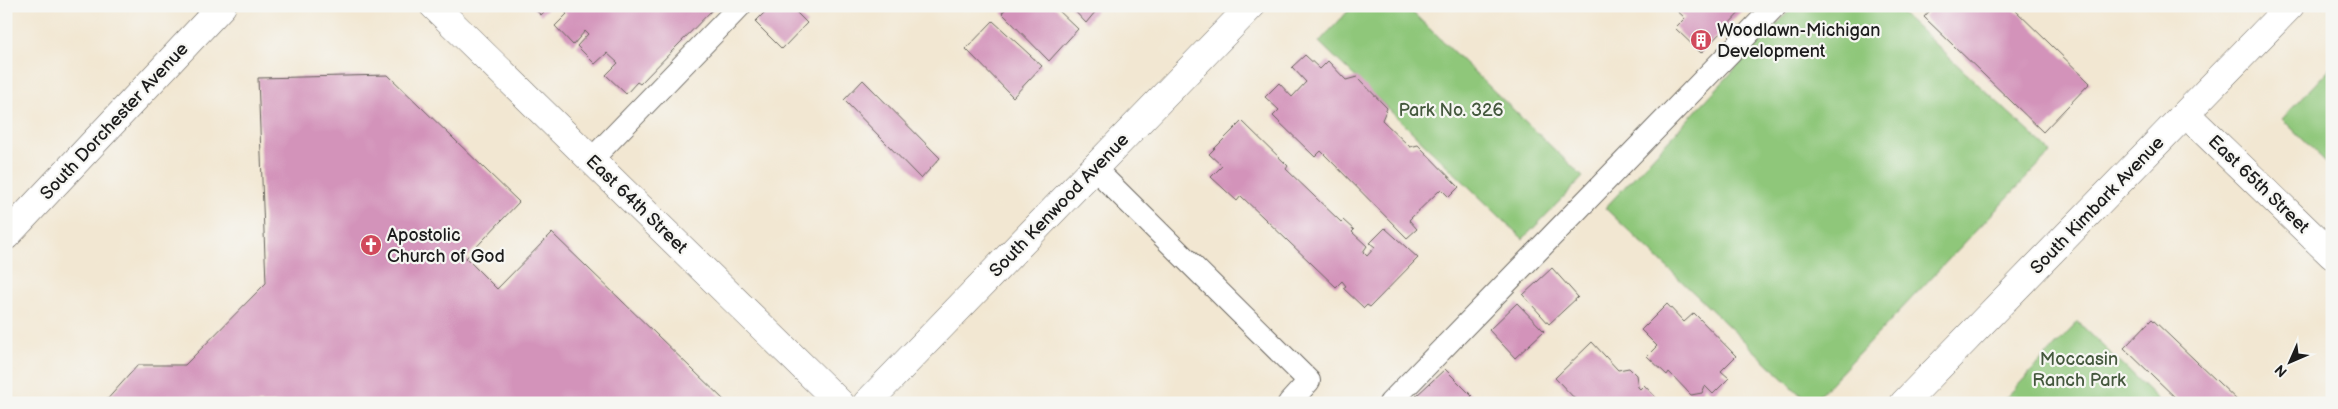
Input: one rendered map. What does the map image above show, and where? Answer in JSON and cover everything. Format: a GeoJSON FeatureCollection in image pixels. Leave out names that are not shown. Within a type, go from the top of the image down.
{"type":"FeatureCollection","features":[{"type":"Feature","properties":{"kind":"street","name":"South Dorchester Avenue"},"geometry":{"type":"LineString","coordinates":[[6,236],[222,6]]}},
{"type":"Feature","properties":{"kind":"street","name":"East 64th Street"},"geometry":{"type":"LineString","coordinates":[[434,6],[840,403]]}},
{"type":"Feature","properties":{"kind":"street","name":"South Kenwood Avenue"},"geometry":{"type":"LineString","coordinates":[[867,403],[1251,6]]}},
{"type":"Feature","properties":{"kind":"street","name":"South Kimbark Avenue"},"geometry":{"type":"LineString","coordinates":[[1904,403],[2290,6]]}},
{"type":"Feature","properties":{"kind":"street","name":"East 65th Street"},"geometry":{"type":"LineString","coordinates":[[2186,114],[2332,255]]}},
{"type":"Feature","properties":{"kind":"lane"},"geometry":{"type":"LineString","coordinates":[[591,160],[740,6]]}},
{"type":"Feature","properties":{"kind":"lane"},"geometry":{"type":"LineString","coordinates":[[1390,403],[1775,6]]}},
{"type":"Feature","properties":{"kind":"lane"},"geometry":{"type":"LineString","coordinates":[[1094,168],[1309,381],[1289,403]]}},
{"type":"Feature","properties":{"kind":"green space","name":"Park No. 326"},"geometry":{"type":"Polygon","coordinates":[[[1353,6],[1406,6],[1583,177],[1523,239],[1319,42],[1353,6]]]}},
{"type":"Feature","properties":{"kind":"green space"},"geometry":{"type":"Polygon","coordinates":[[[1794,6],[1894,6],[2051,152],[1812,403],[1809,403],[1605,208],[1794,6]]]}},
{"type":"Feature","properties":{"kind":"green space"},"geometry":{"type":"Polygon","coordinates":[[[2332,66],[2332,168],[2282,119],[2332,66]]]}},
{"type":"Feature","properties":{"kind":"green space","name":"Moccasin Ranch Park"},"geometry":{"type":"Polygon","coordinates":[[[2078,322],[2162,403],[2001,403],[2078,322]]]}},
{"type":"Feature","properties":{"kind":"building"},"geometry":{"type":"Polygon","coordinates":[[[531,6],[550,6],[541,15],[531,6]]]}},
{"type":"Feature","properties":{"kind":"building"},"geometry":{"type":"Polygon","coordinates":[[[559,6],[716,6],[640,84],[637,82],[626,94],[606,75],[618,63],[607,53],[595,64],[577,46],[588,34],[585,31],[573,45],[555,26],[567,14],[559,6]]]}},
{"type":"Feature","properties":{"kind":"building"},"geometry":{"type":"Polygon","coordinates":[[[771,6],[790,6],[807,23],[782,49],[755,22],[771,6]]]}},
{"type":"Feature","properties":{"kind":"building"},"geometry":{"type":"Polygon","coordinates":[[[1008,6],[1054,6],[1078,29],[1049,61],[1002,13],[1008,6]]]}},
{"type":"Feature","properties":{"kind":"building"},"geometry":{"type":"Polygon","coordinates":[[[1070,6],[1100,6],[1086,23],[1070,6]]]}},
{"type":"Feature","properties":{"kind":"building","name":"Woodlawn-Michigan Development"},"geometry":{"type":"Polygon","coordinates":[[[1672,6],[1746,6],[1701,53],[1675,28],[1685,18],[1672,6]]]}},
{"type":"Feature","properties":{"kind":"building"},"geometry":{"type":"Polygon","coordinates":[[[1934,6],[2011,6],[2090,83],[2043,132],[1924,17],[1934,6]]]}},
{"type":"Feature","properties":{"kind":"building"},"geometry":{"type":"Polygon","coordinates":[[[993,21],[1042,66],[1013,97],[966,49],[993,21]]]}},
{"type":"Feature","properties":{"kind":"building"},"geometry":{"type":"Polygon","coordinates":[[[1305,55],[1320,69],[1328,61],[1346,80],[1357,77],[1387,108],[1382,120],[1410,147],[1418,145],[1459,187],[1449,197],[1441,189],[1409,220],[1417,229],[1407,238],[1321,151],[1315,157],[1273,116],[1279,110],[1265,97],[1279,83],[1292,97],[1306,82],[1292,67],[1305,55]]]}},
{"type":"Feature","properties":{"kind":"building","name":"Apostolic Church of God"},"geometry":{"type":"Polygon","coordinates":[[[388,75],[519,202],[466,258],[497,289],[552,233],[727,403],[104,403],[138,365],[185,365],[266,283],[258,78],[388,75]]]}},
{"type":"Feature","properties":{"kind":"building"},"geometry":{"type":"Polygon","coordinates":[[[863,80],[940,158],[921,179],[844,100],[863,80]]]}},
{"type":"Feature","properties":{"kind":"building"},"geometry":{"type":"Polygon","coordinates":[[[1242,121],[1288,166],[1286,169],[1341,222],[1343,220],[1354,230],[1352,232],[1367,246],[1363,252],[1367,256],[1375,247],[1370,243],[1385,228],[1418,258],[1370,307],[1367,305],[1364,308],[1343,288],[1346,286],[1342,281],[1336,287],[1241,196],[1237,201],[1211,177],[1222,166],[1209,154],[1242,121]]]}},
{"type":"Feature","properties":{"kind":"building"},"geometry":{"type":"Polygon","coordinates":[[[1552,268],[1578,297],[1549,324],[1523,295],[1552,268]]]}},
{"type":"Feature","properties":{"kind":"building"},"geometry":{"type":"Polygon","coordinates":[[[1517,303],[1544,331],[1515,358],[1489,330],[1517,303]]]}},
{"type":"Feature","properties":{"kind":"building"},"geometry":{"type":"Polygon","coordinates":[[[1667,304],[1684,322],[1694,313],[1736,356],[1721,371],[1729,378],[1713,394],[1705,386],[1702,393],[1691,395],[1669,372],[1667,375],[1647,356],[1657,346],[1641,330],[1667,304]]]}},
{"type":"Feature","properties":{"kind":"building"},"geometry":{"type":"Polygon","coordinates":[[[2152,319],[2240,403],[2181,403],[2124,348],[2152,319]]]}},
{"type":"Feature","properties":{"kind":"building"},"geometry":{"type":"Polygon","coordinates":[[[1592,342],[1618,370],[1629,368],[1636,375],[1638,387],[1640,389],[1644,385],[1661,403],[1579,403],[1555,378],[1592,342]]]}},
{"type":"Feature","properties":{"kind":"building"},"geometry":{"type":"Polygon","coordinates":[[[1445,369],[1472,396],[1465,403],[1423,403],[1416,396],[1445,369]]]}},
{"type":"Feature","properties":{"kind":"place","name":"Woodlawn-Michigan Development"},"geometry":{"type":"Point","coordinates":[1701,40]}},
{"type":"Feature","properties":{"kind":"place","name":"Apostolic Church of God"},"geometry":{"type":"Point","coordinates":[371,245]}}]}
